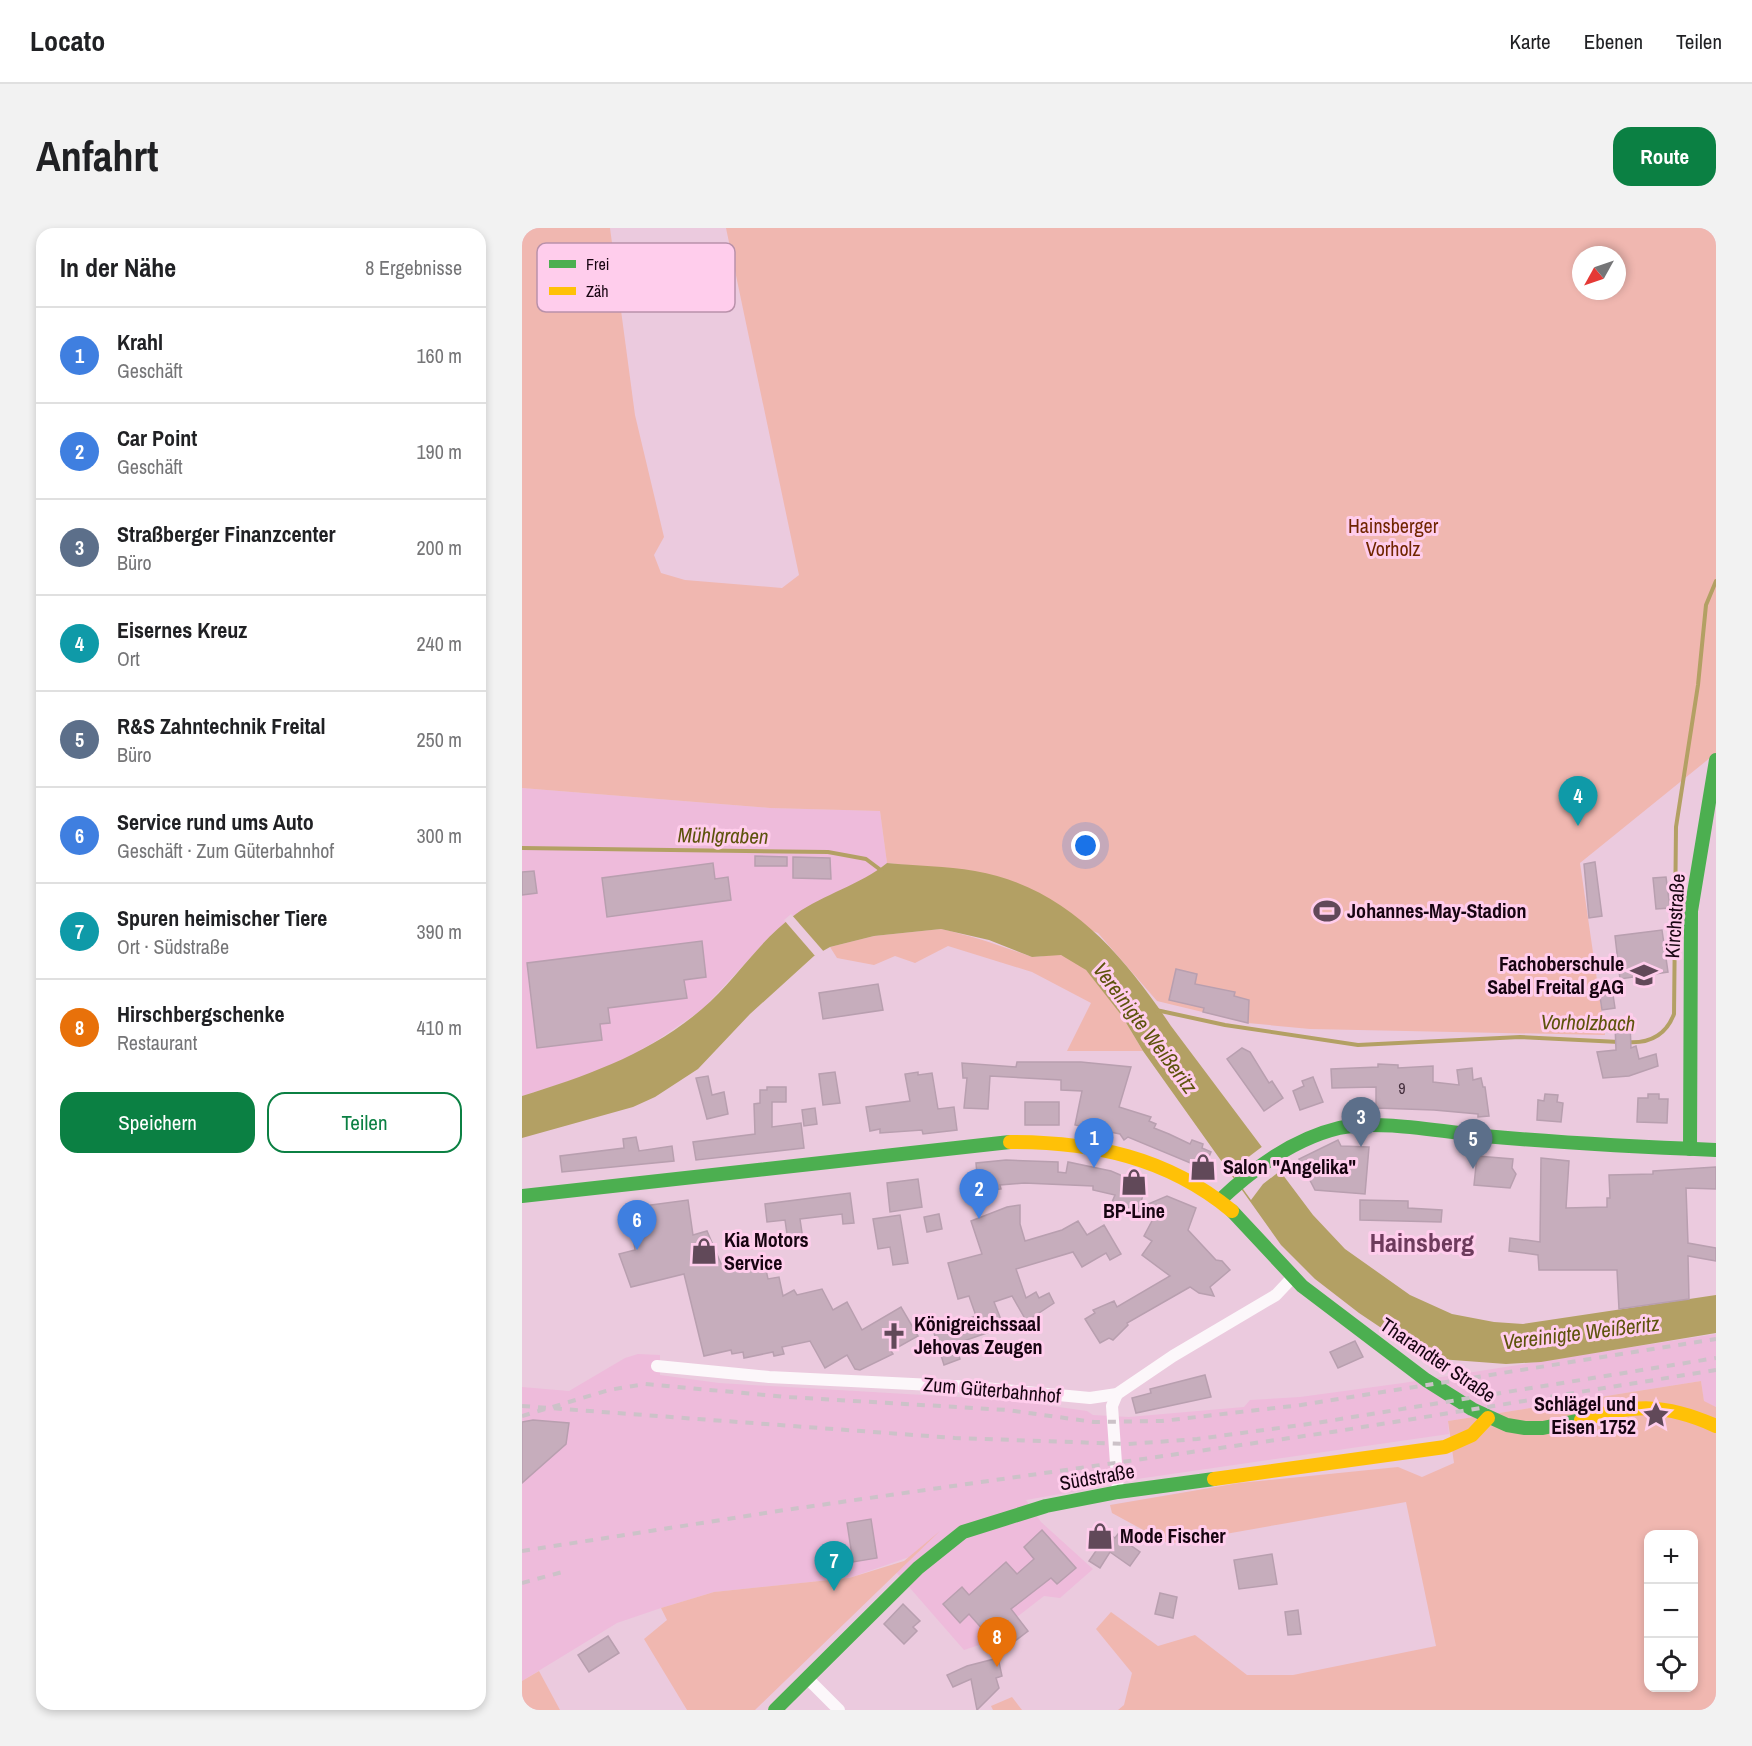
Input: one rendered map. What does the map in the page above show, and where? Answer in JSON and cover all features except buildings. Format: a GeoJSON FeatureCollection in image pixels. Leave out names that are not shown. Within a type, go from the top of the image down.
{"type":"FeatureCollection","features":[{"type":"Feature","properties":{"kind":"main road","name":"Kirchstraße"},"geometry":{"type":"LineString","coordinates":[[1690,1149],[1691,910],[1716,760]]}},
{"type":"Feature","properties":{"kind":"main road"},"geometry":{"type":"LineString","coordinates":[[1220,1200],[1239,1182],[1270,1159],[1319,1132],[1342,1127],[1361,1126],[1582,1145],[1716,1150]]}},
{"type":"Feature","properties":{"kind":"main road","name":"Tharandter Straße"},"geometry":{"type":"LineString","coordinates":[[522,1196],[806,1163],[1020,1142],[1070,1143],[1110,1152],[1179,1178],[1220,1200],[1292,1278],[1423,1377],[1488,1418],[1514,1428],[1539,1430],[1603,1413],[1648,1407],[1691,1415],[1716,1426]]}},
{"type":"Feature","properties":{"kind":"main road","name":"Südstraße"},"geometry":{"type":"LineString","coordinates":[[775,1710],[918,1568],[963,1532],[1046,1506],[1118,1492],[1445,1447],[1472,1435],[1488,1418]]}},
{"type":"Feature","properties":{"kind":"street","name":"Zum Güterbahnhof"},"geometry":{"type":"LineString","coordinates":[[657,1366],[760,1377],[933,1385],[1090,1398],[1117,1394],[1173,1356],[1276,1295],[1292,1278]]}},
{"type":"Feature","properties":{"kind":"street"},"geometry":{"type":"LineString","coordinates":[[1117,1394],[1112,1406],[1118,1492]]}},
{"type":"Feature","properties":{"kind":"street"},"geometry":{"type":"LineString","coordinates":[[808,1679],[839,1710]]}},
{"type":"Feature","properties":{"kind":"shaded area"},"geometry":{"type":"Polygon","coordinates":[[[522,788],[770,808],[880,811],[887,863],[871,876],[797,914],[772,934],[703,1009],[656,1041],[623,1060],[582,1077],[522,1096],[522,788]]]}},
{"type":"Feature","properties":{"kind":"shaded area"},"geometry":{"type":"Polygon","coordinates":[[[1716,1334],[1716,1407],[1704,1402],[1701,1381],[1448,1421],[1449,1434],[1130,1480],[1128,1469],[1104,1472],[1105,1486],[1026,1500],[1041,1522],[1093,1569],[1060,1598],[1044,1596],[982,1644],[964,1650],[896,1572],[912,1556],[849,1578],[714,1592],[661,1608],[617,1623],[522,1681],[522,1387],[569,1391],[625,1358],[638,1354],[660,1355],[660,1375],[719,1383],[1008,1400],[1087,1411],[1093,1415],[1129,1417],[1244,1407],[1250,1400],[1300,1397],[1403,1383],[1716,1334]]]}},
{"type":"Feature","properties":{"kind":"green space","name":"Hainsberger Vorholz"},"geometry":{"type":"Polygon","coordinates":[[[522,228],[610,228],[612,243],[537,243],[537,312],[621,312],[635,415],[664,537],[654,555],[661,573],[685,580],[782,588],[799,575],[735,271],[735,243],[729,243],[726,228],[1716,228],[1716,753],[1580,863],[1605,1035],[1310,1029],[1248,1023],[1157,1001],[1098,933],[915,866],[887,863],[880,811],[770,808],[522,788],[522,228]]]}},
{"type":"Feature","properties":{"kind":"green space"},"geometry":{"type":"Polygon","coordinates":[[[941,929],[1029,956],[1061,955],[1073,960],[1085,969],[1108,996],[1143,1051],[1067,1051],[1091,1003],[1032,972],[948,946],[915,963],[895,956],[874,965],[837,958],[830,947],[874,936],[941,929]]]}},
{"type":"Feature","properties":{"kind":"green space"},"geometry":{"type":"Polygon","coordinates":[[[1701,1381],[1704,1401],[1716,1407],[1716,1710],[1118,1710],[1124,1705],[1132,1673],[1096,1629],[1111,1612],[1158,1646],[1195,1635],[1247,1675],[1293,1675],[1436,1646],[1406,1502],[1169,1544],[1112,1513],[1110,1505],[1239,1483],[1398,1467],[1422,1477],[1454,1463],[1448,1421],[1701,1381]]]}},
{"type":"Feature","properties":{"kind":"green space"},"geometry":{"type":"Polygon","coordinates":[[[940,1531],[755,1710],[687,1710],[644,1639],[667,1620],[661,1608],[714,1592],[849,1578],[904,1561],[940,1531]]]}},
{"type":"Feature","properties":{"kind":"green space"},"geometry":{"type":"Polygon","coordinates":[[[539,1671],[560,1710],[522,1710],[522,1681],[539,1671]]]}},
{"type":"Feature","properties":{"kind":"green space"},"geometry":{"type":"Polygon","coordinates":[[[1012,1697],[1022,1710],[993,1710],[991,1706],[1012,1697]]]}},
{"type":"Feature","properties":{"kind":"water","name":"Vereinigte Weißeritz"},"geometry":{"type":"Polygon","coordinates":[[[887,863],[964,869],[1008,879],[1064,908],[1089,927],[1132,973],[1313,1215],[1345,1249],[1410,1295],[1452,1314],[1494,1322],[1523,1324],[1716,1295],[1716,1333],[1541,1362],[1506,1364],[1426,1358],[1359,1313],[1315,1279],[1281,1245],[1143,1051],[1122,1016],[1086,970],[1061,955],[1032,957],[989,940],[941,929],[874,936],[830,947],[814,956],[750,1014],[698,1069],[655,1097],[633,1107],[522,1138],[522,1096],[593,1072],[661,1039],[714,998],[783,924],[807,907],[887,863]]]}},
{"type":"Feature","properties":{"kind":"pier"},"geometry":{"type":"Polygon","coordinates":[[[791,914],[825,953],[816,957],[784,920],[791,914]]]}},
{"type":"Feature","properties":{"kind":"pier"},"geometry":{"type":"Polygon","coordinates":[[[1263,1146],[1280,1171],[1263,1184],[1251,1200],[1230,1171],[1263,1146]]]}},
{"type":"Feature","properties":{"kind":"waterway","name":"Vorholzbach"},"geometry":{"type":"LineString","coordinates":[[1626,1042],[1650,1040],[1656,1037],[1666,1028],[1674,1014],[1676,827],[1698,685],[1706,605],[1716,581]]}},
{"type":"Feature","properties":{"kind":"waterway","name":"Mühlgraben"},"geometry":{"type":"LineString","coordinates":[[522,848],[828,852],[866,859],[882,871]]}},
{"type":"Feature","properties":{"kind":"waterway","name":"Vorholzbach"},"geometry":{"type":"LineString","coordinates":[[1156,1010],[1225,1025],[1358,1045],[1520,1037],[1619,1042]]}},
{"type":"Feature","properties":{"kind":"railway"},"geometry":{"type":"LineString","coordinates":[[522,1416],[609,1390],[645,1384],[787,1397],[1007,1410],[1094,1422],[1162,1421],[1301,1405],[1716,1339]]}},
{"type":"Feature","properties":{"kind":"railway"},"geometry":{"type":"LineString","coordinates":[[522,1406],[955,1438],[1128,1444],[1197,1439],[1316,1423],[1716,1358]]}},
{"type":"Feature","properties":{"kind":"railway"},"geometry":{"type":"LineString","coordinates":[[522,1551],[785,1510],[1332,1432],[1716,1370]]}},
{"type":"Feature","properties":{"kind":"railway"},"geometry":{"type":"LineString","coordinates":[[522,1583],[566,1571]]}},
{"type":"Feature","properties":{"kind":"traffic: fast"},"geometry":{"type":"LineString","coordinates":[[1690,1149],[1691,911],[1716,760]]}},
{"type":"Feature","properties":{"kind":"traffic: fast"},"geometry":{"type":"LineString","coordinates":[[1220,1200],[1260,1166],[1290,1147],[1322,1133],[1354,1126],[1431,1129],[1542,1141],[1716,1150]]}},
{"type":"Feature","properties":{"kind":"traffic: fast"},"geometry":{"type":"LineString","coordinates":[[522,1196],[1010,1142]]}},
{"type":"Feature","properties":{"kind":"traffic: fast"},"geometry":{"type":"LineString","coordinates":[[1232,1211],[1302,1286],[1426,1380],[1472,1409],[1507,1425],[1525,1428],[1543,1428],[1581,1420]]}},
{"type":"Feature","properties":{"kind":"traffic: fast"},"geometry":{"type":"LineString","coordinates":[[775,1710],[918,1568],[963,1532],[1046,1506],[1118,1492],[1214,1479]]}},
{"type":"Feature","properties":{"kind":"traffic: slow"},"geometry":{"type":"LineString","coordinates":[[1010,1142],[1071,1145],[1128,1156],[1182,1177],[1232,1211]]}},
{"type":"Feature","properties":{"kind":"traffic: slow"},"geometry":{"type":"LineString","coordinates":[[1581,1420],[1617,1411],[1649,1408],[1681,1413],[1716,1426]]}},
{"type":"Feature","properties":{"kind":"traffic: slow"},"geometry":{"type":"LineString","coordinates":[[1214,1479],[1445,1447],[1472,1435],[1488,1418]]}},
{"type":"Feature","properties":{"kind":"place","name":"Eisernes Kreuz"},"geometry":{"type":"Point","coordinates":[1578,826]}},
{"type":"Feature","properties":{"kind":"place","name":"Johannes-May-Stadion"},"geometry":{"type":"Point","coordinates":[1327,911]}},
{"type":"Feature","properties":{"kind":"place","name":"Fachoberschule Sabel Freital gAG"},"geometry":{"type":"Point","coordinates":[1644,975]}},
{"type":"Feature","properties":{"kind":"place","name":"Straßberger Finanzcenter"},"geometry":{"type":"Point","coordinates":[1361,1147]}},
{"type":"Feature","properties":{"kind":"place","name":"Salon \"Angelika\""},"geometry":{"type":"Point","coordinates":[1203,1167]}},
{"type":"Feature","properties":{"kind":"place","name":"Krahl"},"geometry":{"type":"Point","coordinates":[1094,1168]}},
{"type":"Feature","properties":{"kind":"place","name":"R&S Zahntechnik Freital"},"geometry":{"type":"Point","coordinates":[1473,1169]}},
{"type":"Feature","properties":{"kind":"place","name":"BP-Line"},"geometry":{"type":"Point","coordinates":[1134,1182]}},
{"type":"Feature","properties":{"kind":"place","name":"Car Point"},"geometry":{"type":"Point","coordinates":[979,1219]}},
{"type":"Feature","properties":{"kind":"place","name":"Service rund ums Auto"},"geometry":{"type":"Point","coordinates":[637,1250]}},
{"type":"Feature","properties":{"kind":"place","name":"Kia Motors Service"},"geometry":{"type":"Point","coordinates":[704,1251]}},
{"type":"Feature","properties":{"kind":"place","name":"Königreichssaal Jehovas Zeugen"},"geometry":{"type":"Point","coordinates":[894,1336]}},
{"type":"Feature","properties":{"kind":"place","name":"Schlägel und Eisen 1752"},"geometry":{"type":"Point","coordinates":[1656,1415]}},
{"type":"Feature","properties":{"kind":"place","name":"Mode Fischer"},"geometry":{"type":"Point","coordinates":[1100,1536]}},
{"type":"Feature","properties":{"kind":"place","name":"Spuren heimischer Tiere"},"geometry":{"type":"Point","coordinates":[834,1591]}},
{"type":"Feature","properties":{"kind":"place","name":"Hirschbergschenke"},"geometry":{"type":"Point","coordinates":[997,1667]}},
{"type":"Feature","properties":{"kind":"district","name":"Hainsberg"},"geometry":{"type":"Point","coordinates":[1422,1243]}}]}
